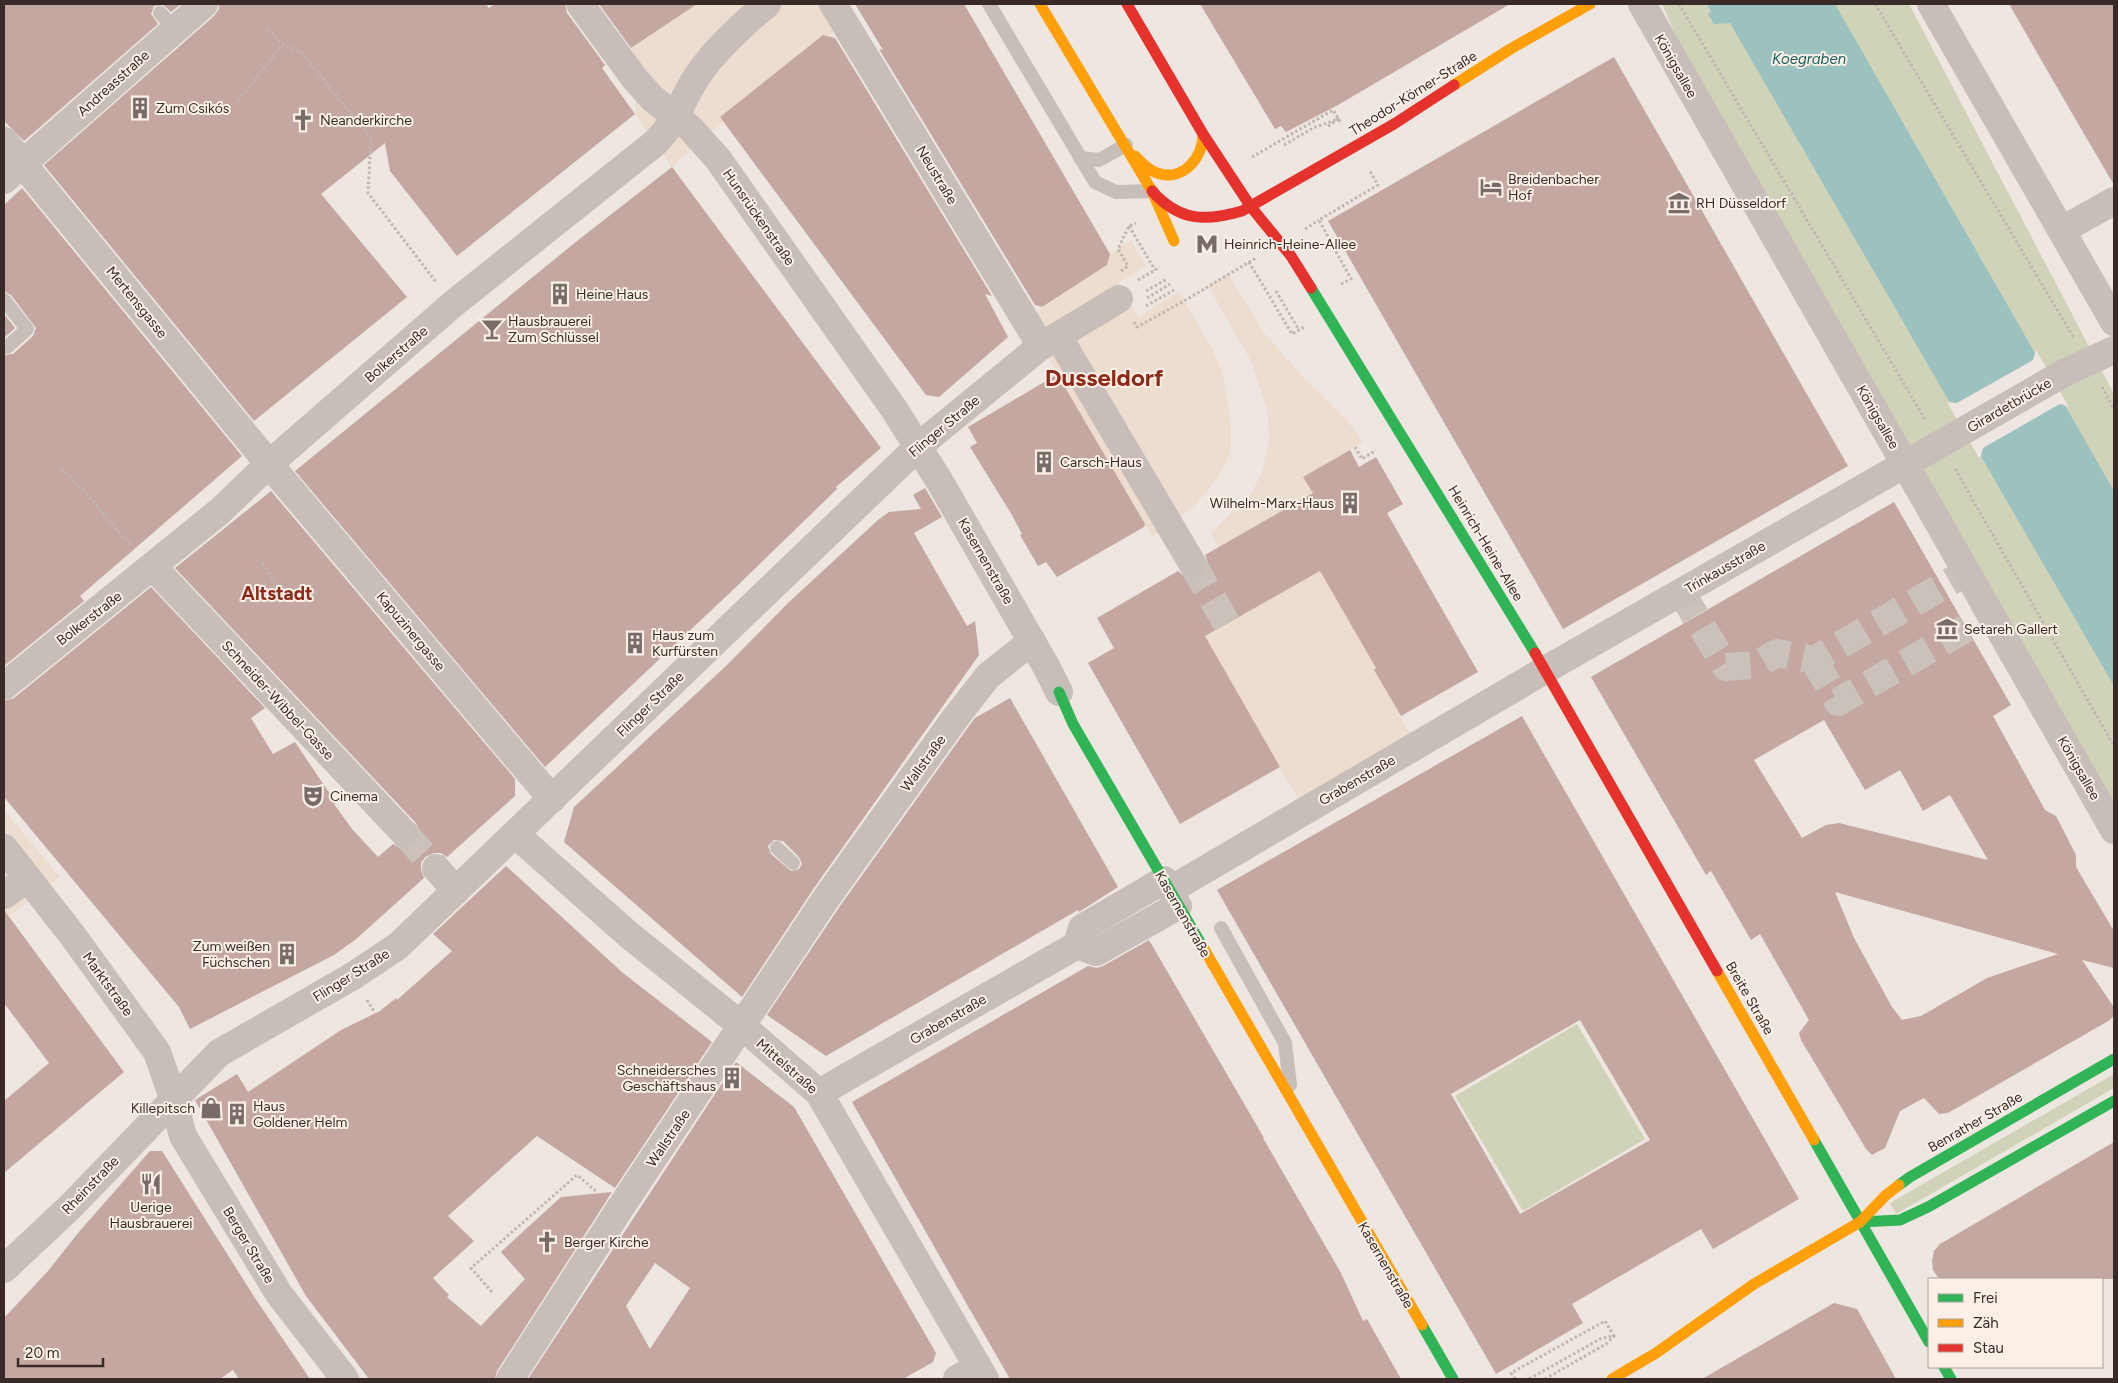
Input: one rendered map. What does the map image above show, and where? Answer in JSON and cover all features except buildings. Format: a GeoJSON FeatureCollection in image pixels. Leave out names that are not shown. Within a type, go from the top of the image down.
{"type":"FeatureCollection","features":[{"type":"Feature","properties":{"kind":"main road"},"geometry":{"type":"LineString","coordinates":[[1040,4],[1152,190],[1174,241]]}},
{"type":"Feature","properties":{"kind":"main road","name":"Heinrich-Heine-Allee"},"geometry":{"type":"LineString","coordinates":[[1127,4],[1203,134],[1251,207],[1281,243],[1327,314],[1545,670]]}},
{"type":"Feature","properties":{"kind":"main road","name":"Theodor-Körner-Straße"},"geometry":{"type":"LineString","coordinates":[[1251,207],[1394,124],[1512,48],[1590,4]]}},
{"type":"Feature","properties":{"kind":"main road"},"geometry":{"type":"LineString","coordinates":[[1126,145],[1133,155],[1149,168],[1158,173],[1168,175],[1196,161],[1202,150],[1203,134]]}},
{"type":"Feature","properties":{"kind":"main road"},"geometry":{"type":"LineString","coordinates":[[1152,190],[1166,205],[1194,218],[1206,219],[1230,215],[1251,207]]}},
{"type":"Feature","properties":{"kind":"main road","name":"Breite Straße"},"geometry":{"type":"LineString","coordinates":[[1545,670],[1928,1340]]}},
{"type":"Feature","properties":{"kind":"main road","name":"Kasernenstraße"},"geometry":{"type":"LineString","coordinates":[[1059,692],[1073,724],[1453,1379]]}},
{"type":"Feature","properties":{"kind":"main road","name":"Benrather Straße"},"geometry":{"type":"LineString","coordinates":[[1612,1379],[1656,1353],[1754,1284],[1860,1222],[1886,1195],[1910,1177],[2114,1059]]}},
{"type":"Feature","properties":{"kind":"main road","name":"Benrather Straße"},"geometry":{"type":"LineString","coordinates":[[1860,1222],[1900,1220],[1928,1207],[2114,1101]]}},
{"type":"Feature","properties":{"kind":"main road"},"geometry":{"type":"LineString","coordinates":[[1945,1368],[1951,1379]]}},
{"type":"Feature","properties":{"kind":"street","name":"Andreasstraße"},"geometry":{"type":"LineString","coordinates":[[13,172],[167,21],[204,4]]}},
{"type":"Feature","properties":{"kind":"street","name":"Hunsrückenstraße"},"geometry":{"type":"LineString","coordinates":[[580,4],[635,79],[652,98],[703,140],[718,159],[894,409],[918,447]]}},
{"type":"Feature","properties":{"kind":"street","name":"Bolkerstraße"},"geometry":{"type":"LineString","coordinates":[[4,686],[220,511],[269,464],[453,304],[655,143],[677,117],[696,78],[706,65],[767,4]]}},
{"type":"Feature","properties":{"kind":"street","name":"Neustraße"},"geometry":{"type":"LineString","coordinates":[[833,4],[1192,563]]}},
{"type":"Feature","properties":{"kind":"street","name":"Königsallee"},"geometry":{"type":"LineString","coordinates":[[1642,4],[2114,830]]}},
{"type":"Feature","properties":{"kind":"street"},"geometry":{"type":"LineString","coordinates":[[1931,4],[2114,322]]}},
{"type":"Feature","properties":{"kind":"street","name":"Mertensgasse"},"geometry":{"type":"LineString","coordinates":[[4,141],[13,172],[269,464]]}},
{"type":"Feature","properties":{"kind":"street"},"geometry":{"type":"LineString","coordinates":[[2062,230],[2114,201]]}},
{"type":"Feature","properties":{"kind":"street","name":"Flinger Straße"},"geometry":{"type":"LineString","coordinates":[[174,1098],[219,1053],[353,976],[398,946],[918,447],[1049,341],[1134,303]]}},
{"type":"Feature","properties":{"kind":"street","name":"Girardetbrücke"},"geometry":{"type":"LineString","coordinates":[[1905,465],[2077,366],[2114,350]]}},
{"type":"Feature","properties":{"kind":"street","name":"Kasernenstraße"},"geometry":{"type":"LineString","coordinates":[[918,447],[1032,641],[1059,692]]}},
{"type":"Feature","properties":{"kind":"street","name":"Kapuzinergasse"},"geometry":{"type":"LineString","coordinates":[[269,464],[552,799]]}},
{"type":"Feature","properties":{"kind":"street","name":"Trinkausstraße"},"geometry":{"type":"LineString","coordinates":[[1545,670],[1905,465]]}},
{"type":"Feature","properties":{"kind":"street","name":"Schneider-Wibbel-Gasse"},"geometry":{"type":"LineString","coordinates":[[152,568],[404,834]]}},
{"type":"Feature","properties":{"kind":"street","name":"Wallstraße"},"geometry":{"type":"LineString","coordinates":[[510,1379],[742,1026],[822,893],[988,676],[1032,641]]}},
{"type":"Feature","properties":{"kind":"street","name":"Grabenstraße"},"geometry":{"type":"LineString","coordinates":[[819,1093],[1077,945],[1082,928],[1170,892],[1545,670]]}},
{"type":"Feature","properties":{"kind":"street","name":"Mittelstraße"},"geometry":{"type":"LineString","coordinates":[[515,834],[629,935],[742,1026],[819,1093],[973,1375]]}},
{"type":"Feature","properties":{"kind":"street","name":"Marktstraße"},"geometry":{"type":"LineString","coordinates":[[4,848],[157,1052],[174,1098]]}},
{"type":"Feature","properties":{"kind":"street"},"geometry":{"type":"LineString","coordinates":[[436,868],[456,891]]}},
{"type":"Feature","properties":{"kind":"street"},"geometry":{"type":"LineString","coordinates":[[4,895],[28,878]]}},
{"type":"Feature","properties":{"kind":"street","name":"Rheinstraße"},"geometry":{"type":"LineString","coordinates":[[4,1269],[70,1206],[174,1098]]}},
{"type":"Feature","properties":{"kind":"street","name":"Berger Straße"},"geometry":{"type":"LineString","coordinates":[[174,1098],[183,1136],[279,1294],[345,1379]]}},
{"type":"Feature","properties":{"kind":"lane"},"geometry":{"type":"LineString","coordinates":[[989,4],[1098,185],[1116,192],[1152,190]]}},
{"type":"Feature","properties":{"kind":"lane"},"geometry":{"type":"LineString","coordinates":[[1080,158],[1099,160],[1126,145]]}},
{"type":"Feature","properties":{"kind":"lane"},"geometry":{"type":"LineString","coordinates":[[4,300],[27,329],[6,347]]}},
{"type":"Feature","properties":{"kind":"lane"},"geometry":{"type":"LineString","coordinates":[[777,848],[793,863]]}},
{"type":"Feature","properties":{"kind":"lane"},"geometry":{"type":"LineString","coordinates":[[1221,928],[1285,1043],[1292,1103]]}},
{"type":"Feature","properties":{"kind":"path"},"geometry":{"type":"LineString","coordinates":[[1679,4],[1945,442],[2114,746]]}},
{"type":"Feature","properties":{"kind":"path"},"geometry":{"type":"LineString","coordinates":[[1875,4],[2077,366],[2114,409]]}},
{"type":"Feature","properties":{"kind":"path"},"geometry":{"type":"LineString","coordinates":[[268,29],[283,45],[300,50],[371,138],[368,194],[453,304]]}},
{"type":"Feature","properties":{"kind":"path"},"geometry":{"type":"LineString","coordinates":[[238,100],[283,45]]}},
{"type":"Feature","properties":{"kind":"path"},"geometry":{"type":"LineString","coordinates":[[1227,172],[1333,110]]}},
{"type":"Feature","properties":{"kind":"path"},"geometry":{"type":"LineString","coordinates":[[1284,145],[1313,128],[1338,119],[1324,129]]}},
{"type":"Feature","properties":{"kind":"path"},"geometry":{"type":"LineString","coordinates":[[1160,209],[1129,226],[1118,249],[1128,266],[1108,280],[1134,303],[1137,327],[1378,185]]}},
{"type":"Feature","properties":{"kind":"path"},"geometry":{"type":"LineString","coordinates":[[1319,220],[1351,278]]}},
{"type":"Feature","properties":{"kind":"path"},"geometry":{"type":"LineString","coordinates":[[1129,226],[1155,270]]}},
{"type":"Feature","properties":{"kind":"path"},"geometry":{"type":"LineString","coordinates":[[1249,262],[1292,334],[1327,314]]}},
{"type":"Feature","properties":{"kind":"path"},"geometry":{"type":"LineString","coordinates":[[1150,272],[1160,267]]}},
{"type":"Feature","properties":{"kind":"path"},"geometry":{"type":"LineString","coordinates":[[1134,303],[1170,284]]}},
{"type":"Feature","properties":{"kind":"path"},"geometry":{"type":"LineString","coordinates":[[1134,303],[1174,290]]}},
{"type":"Feature","properties":{"kind":"path"},"geometry":{"type":"LineString","coordinates":[[1276,291],[1299,330]]}},
{"type":"Feature","properties":{"kind":"path"},"geometry":{"type":"LineString","coordinates":[[62,469],[152,568]]}},
{"type":"Feature","properties":{"kind":"path"},"geometry":{"type":"LineString","coordinates":[[262,564],[288,599]]}},
{"type":"Feature","properties":{"kind":"path"},"geometry":{"type":"LineString","coordinates":[[312,597],[317,592]]}},
{"type":"Feature","properties":{"kind":"path"},"geometry":{"type":"LineString","coordinates":[[492,1292],[471,1268],[577,1175],[620,1210]]}},
{"type":"Feature","properties":{"kind":"path"},"geometry":{"type":"LineString","coordinates":[[1515,1379],[1512,1373],[1605,1321],[1614,1336]]}},
{"type":"Feature","properties":{"kind":"path"},"geometry":{"type":"LineString","coordinates":[[1529,1379],[1602,1338],[1614,1336]]}},
{"type":"Feature","properties":{"kind":"path"},"geometry":{"type":"LineString","coordinates":[[1545,1379],[1606,1344],[1614,1336]]}},
{"type":"Feature","properties":{"kind":"green space"},"geometry":{"type":"Polygon","coordinates":[[[1662,4],[1909,4],[2114,394],[2114,805],[1680,46],[1662,4]]]}},
{"type":"Feature","properties":{"kind":"green space"},"geometry":{"type":"Polygon","coordinates":[[[1577,1024],[1645,1139],[1523,1211],[1455,1096],[1577,1024]]]}},
{"type":"Feature","properties":{"kind":"green space"},"geometry":{"type":"Polygon","coordinates":[[[2114,1074],[2114,1088],[1896,1214],[1890,1203],[2114,1074]]]}},
{"type":"Feature","properties":{"kind":"shaded area"},"geometry":{"type":"Polygon","coordinates":[[[697,4],[852,4],[830,36],[823,35],[724,113],[723,122],[672,167],[635,114],[635,79],[632,48],[697,4]]]}},
{"type":"Feature","properties":{"kind":"shaded area"},"geometry":{"type":"Polygon","coordinates":[[[1131,240],[1146,266],[1118,283],[1138,317],[1179,292],[1219,364],[1224,381],[1231,427],[1231,449],[1227,461],[1214,483],[1191,509],[1152,536],[1025,319],[1107,265],[1110,254],[1131,240]]]}},
{"type":"Feature","properties":{"kind":"shaded area"},"geometry":{"type":"Polygon","coordinates":[[[1228,274],[1264,333],[1302,376],[1345,418],[1363,442],[1303,477],[1313,493],[1219,547],[1211,533],[1251,493],[1261,475],[1266,459],[1269,435],[1267,409],[1251,361],[1208,286],[1228,274]]]}},
{"type":"Feature","properties":{"kind":"shaded area"},"geometry":{"type":"Polygon","coordinates":[[[1320,571],[1376,668],[1374,670],[1417,746],[1305,811],[1205,636],[1320,571]]]}},
{"type":"Feature","properties":{"kind":"shaded area"},"geometry":{"type":"Polygon","coordinates":[[[4,810],[60,877],[4,920],[4,810]]]}},
{"type":"Feature","properties":{"kind":"water","name":"Koegraben"},"geometry":{"type":"Polygon","coordinates":[[[1707,4],[1835,4],[2114,491],[2114,686],[1730,23],[1714,24],[1708,14],[1711,12],[1707,4]]]}},
{"type":"Feature","properties":{"kind":"pier"},"geometry":{"type":"Polygon","coordinates":[[[2036,350],[2069,407],[2060,404],[2051,409],[1983,448],[1979,458],[1947,402],[1957,403],[2033,360],[2036,350]]]}},
{"type":"Feature","properties":{"kind":"tunnel"},"geometry":{"type":"LineString","coordinates":[[1192,563],[1227,624]]}},
{"type":"Feature","properties":{"kind":"tunnel"},"geometry":{"type":"LineString","coordinates":[[1681,592],[1726,667],[1756,665],[1777,653],[1814,660],[1967,572]]}},
{"type":"Feature","properties":{"kind":"tunnel"},"geometry":{"type":"LineString","coordinates":[[1814,660],[1838,702],[1991,614]]}},
{"type":"Feature","properties":{"kind":"tunnel"},"geometry":{"type":"LineString","coordinates":[[404,833],[436,868]]}},
{"type":"Feature","properties":{"kind":"traffic: fast"},"geometry":{"type":"LineString","coordinates":[[1311,288],[1535,653]]}},
{"type":"Feature","properties":{"kind":"traffic: fast"},"geometry":{"type":"LineString","coordinates":[[1059,692],[1073,724],[1204,949]]}},
{"type":"Feature","properties":{"kind":"traffic: fast"},"geometry":{"type":"LineString","coordinates":[[1899,1185],[2114,1059]]}},
{"type":"Feature","properties":{"kind":"traffic: fast"},"geometry":{"type":"LineString","coordinates":[[1860,1222],[1900,1220],[1928,1207],[2114,1101]]}},
{"type":"Feature","properties":{"kind":"traffic: fast"},"geometry":{"type":"LineString","coordinates":[[1814,1140],[1928,1340]]}},
{"type":"Feature","properties":{"kind":"traffic: fast"},"geometry":{"type":"LineString","coordinates":[[1422,1325],[1453,1379]]}},
{"type":"Feature","properties":{"kind":"traffic: fast"},"geometry":{"type":"LineString","coordinates":[[1945,1368],[1951,1379]]}},
{"type":"Feature","properties":{"kind":"traffic: slow"},"geometry":{"type":"LineString","coordinates":[[1040,4],[1152,191],[1174,241]]}},
{"type":"Feature","properties":{"kind":"traffic: slow"},"geometry":{"type":"LineString","coordinates":[[1454,85],[1512,48],[1590,4]]}},
{"type":"Feature","properties":{"kind":"traffic: slow"},"geometry":{"type":"LineString","coordinates":[[1135,156],[1154,172],[1166,175],[1175,174],[1190,166],[1195,159],[1202,143],[1203,134]]}},
{"type":"Feature","properties":{"kind":"traffic: slow"},"geometry":{"type":"LineString","coordinates":[[1204,949],[1422,1325]]}},
{"type":"Feature","properties":{"kind":"traffic: slow"},"geometry":{"type":"LineString","coordinates":[[1717,971],[1814,1140]]}},
{"type":"Feature","properties":{"kind":"traffic: slow"},"geometry":{"type":"LineString","coordinates":[[1612,1379],[1656,1353],[1754,1284],[1860,1222],[1886,1195],[1899,1185]]}},
{"type":"Feature","properties":{"kind":"traffic: jam"},"geometry":{"type":"LineString","coordinates":[[1127,4],[1203,134],[1251,207],[1291,256],[1311,288]]}},
{"type":"Feature","properties":{"kind":"traffic: jam"},"geometry":{"type":"LineString","coordinates":[[1152,191],[1172,208],[1193,216],[1216,217],[1242,211],[1394,124],[1454,85]]}},
{"type":"Feature","properties":{"kind":"traffic: jam"},"geometry":{"type":"LineString","coordinates":[[1535,653],[1717,971]]}},
{"type":"Feature","properties":{"kind":"place","name":"Zum Csikós"},"geometry":{"type":"Point","coordinates":[140,108]}},
{"type":"Feature","properties":{"kind":"place","name":"Neanderkirche"},"geometry":{"type":"Point","coordinates":[303,120]}},
{"type":"Feature","properties":{"kind":"place","name":"Breidenbacher Hof"},"geometry":{"type":"Point","coordinates":[1491,187]}},
{"type":"Feature","properties":{"kind":"place","name":"RH Düsseldorf"},"geometry":{"type":"Point","coordinates":[1679,203]}},
{"type":"Feature","properties":{"kind":"place","name":"Heinrich-Heine-Allee"},"geometry":{"type":"Point","coordinates":[1207,244]}},
{"type":"Feature","properties":{"kind":"place","name":"Heine Haus"},"geometry":{"type":"Point","coordinates":[560,294]}},
{"type":"Feature","properties":{"kind":"place","name":"Hausbrauerei Zum Schlüssel"},"geometry":{"type":"Point","coordinates":[492,329]}},
{"type":"Feature","properties":{"kind":"place","name":"Carsch-Haus"},"geometry":{"type":"Point","coordinates":[1044,462]}},
{"type":"Feature","properties":{"kind":"place","name":"Wilhelm-Marx-Haus"},"geometry":{"type":"Point","coordinates":[1350,503]}},
{"type":"Feature","properties":{"kind":"place","name":"Setareh Gallert"},"geometry":{"type":"Point","coordinates":[1947,629]}},
{"type":"Feature","properties":{"kind":"place","name":"Haus zum Kurfürsten"},"geometry":{"type":"Point","coordinates":[635,643]}},
{"type":"Feature","properties":{"kind":"place","name":"Cinema"},"geometry":{"type":"Point","coordinates":[313,796]}},
{"type":"Feature","properties":{"kind":"place","name":"Zum weißen Füchschen"},"geometry":{"type":"Point","coordinates":[287,954]}},
{"type":"Feature","properties":{"kind":"place","name":"Schneidersches Geschäftshaus"},"geometry":{"type":"Point","coordinates":[732,1078]}},
{"type":"Feature","properties":{"kind":"place","name":"Killepitsch"},"geometry":{"type":"Point","coordinates":[211,1108]}},
{"type":"Feature","properties":{"kind":"place","name":"Haus Goldener Helm"},"geometry":{"type":"Point","coordinates":[237,1114]}},
{"type":"Feature","properties":{"kind":"place","name":"Uerige Hausbrauerei"},"geometry":{"type":"Point","coordinates":[151,1184]}},
{"type":"Feature","properties":{"kind":"place","name":"Berger Kirche"},"geometry":{"type":"Point","coordinates":[547,1242]}},
{"type":"Feature","properties":{"kind":"district","name":"Dusseldorf"},"geometry":{"type":"Point","coordinates":[1104,378]}},
{"type":"Feature","properties":{"kind":"district","name":"Altstadt"},"geometry":{"type":"Point","coordinates":[277,593]}}]}
